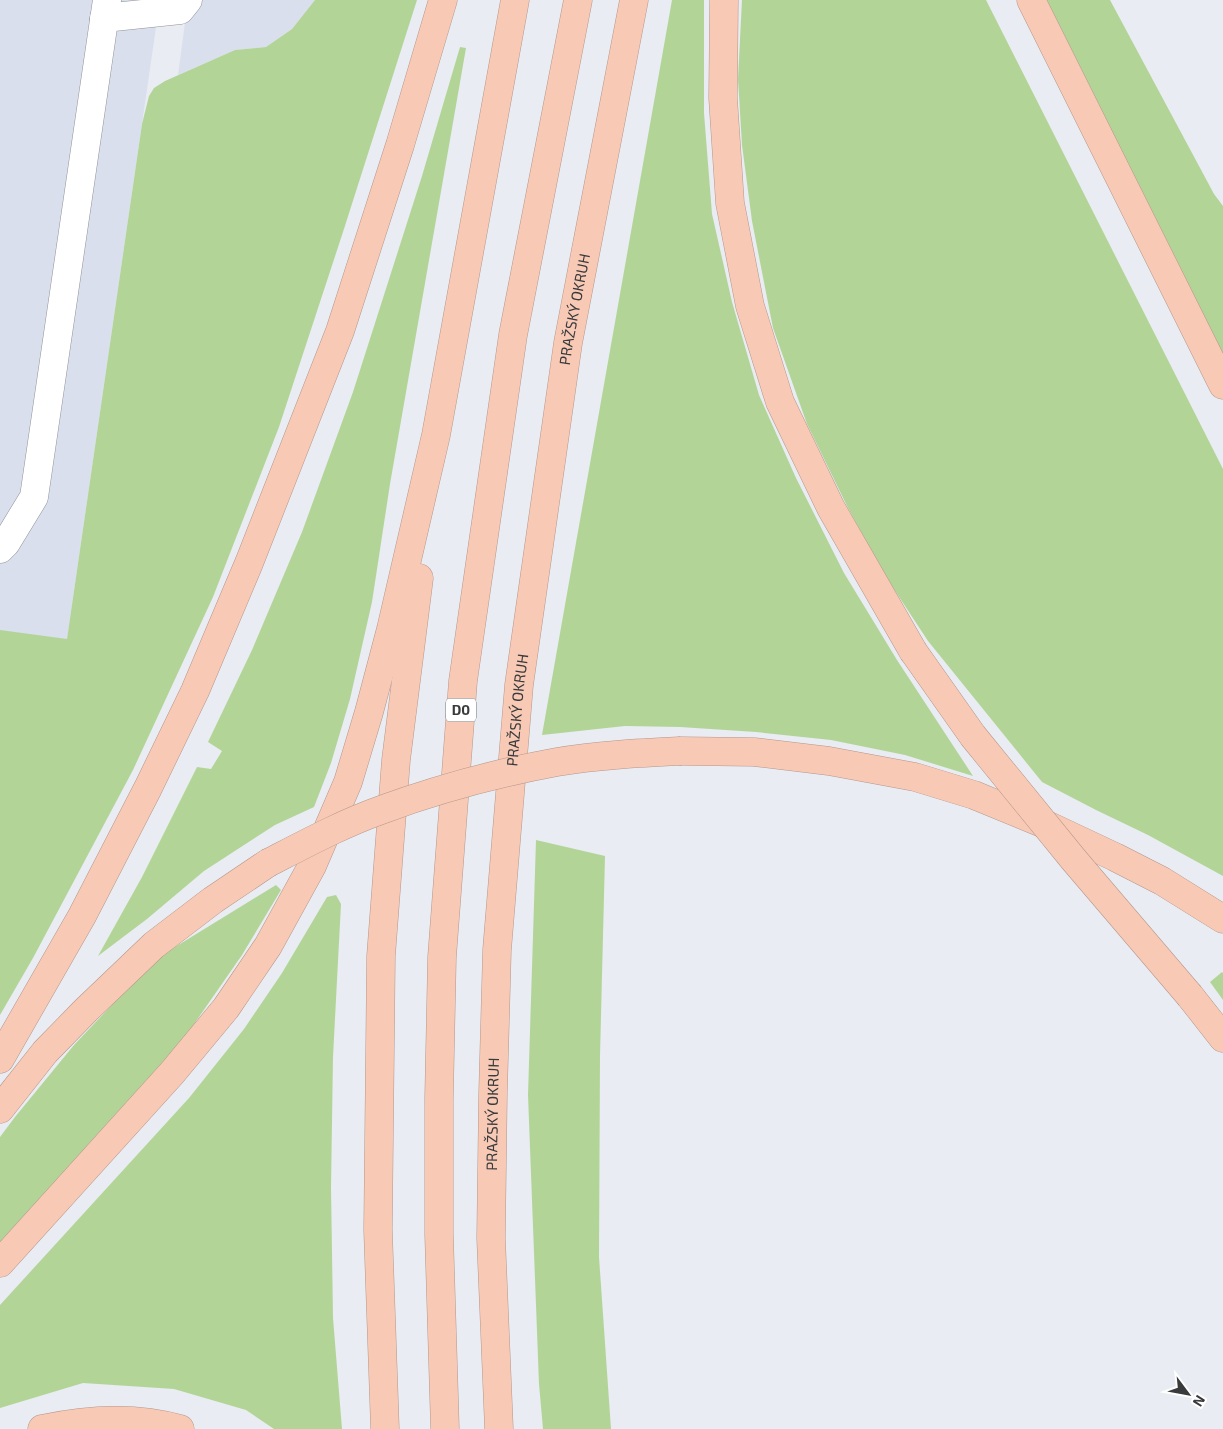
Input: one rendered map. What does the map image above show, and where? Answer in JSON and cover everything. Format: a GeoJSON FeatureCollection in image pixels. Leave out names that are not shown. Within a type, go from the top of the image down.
{"type":"FeatureCollection","features":[{"type":"Feature","properties":{"kind":"highway"},"geometry":{"type":"LineString","coordinates":[[0,1059],[82,916],[148,788],[195,691],[250,563],[340,331],[400,145],[443,0]]}},
{"type":"Feature","properties":{"kind":"highway"},"geometry":{"type":"LineString","coordinates":[[0,1263],[172,1073],[226,1008],[268,946],[312,866],[348,782],[370,712],[436,435],[515,0]]}},
{"type":"Feature","properties":{"kind":"highway","name":"D0"},"geometry":{"type":"LineString","coordinates":[[445,1429],[439,1234],[442,976],[463,681],[513,335],[578,0]]}},
{"type":"Feature","properties":{"kind":"highway","name":"PRAŽSKÝ OKRUH"},"geometry":{"type":"LineString","coordinates":[[499,1429],[492,1238],[493,1093],[497,950],[519,685],[568,344],[634,0]]}},
{"type":"Feature","properties":{"kind":"highway"},"geometry":{"type":"LineString","coordinates":[[724,0],[723,98],[730,203],[750,306],[780,402],[830,508],[913,651],[973,736],[1223,1038]]}},
{"type":"Feature","properties":{"kind":"highway"},"geometry":{"type":"LineString","coordinates":[[1031,0],[1223,386]]}},
{"type":"Feature","properties":{"kind":"highway"},"geometry":{"type":"LineString","coordinates":[[385,1429],[378,1230],[381,956],[396,760],[436,435]]}},
{"type":"Feature","properties":{"kind":"highway"},"geometry":{"type":"LineString","coordinates":[[0,1109],[45,1052],[154,945],[213,900],[268,863],[323,835],[380,810],[498,774],[558,762],[619,754],[681,751],[754,752],[829,760],[915,777],[974,796],[1047,825],[1172,882],[1223,910]]}},
{"type":"Feature","properties":{"kind":"highway"},"geometry":{"type":"LineString","coordinates":[[1115,857],[1162,881],[1223,919]]}},
{"type":"Feature","properties":{"kind":"highway"},"geometry":{"type":"LineString","coordinates":[[42,1429],[70,1423],[104,1420],[139,1421],[180,1429]]}},
{"type":"Feature","properties":{"kind":"lane"},"geometry":{"type":"LineString","coordinates":[[0,549],[6,543],[34,498],[106,9],[180,10],[188,0]]}},
{"type":"Feature","properties":{"kind":"shaded area"},"geometry":{"type":"Polygon","coordinates":[[[0,0],[160,0],[67,639],[0,716],[0,0]]]}},
{"type":"Feature","properties":{"kind":"shaded area"},"geometry":{"type":"Polygon","coordinates":[[[188,0],[315,0],[292,29],[266,47],[235,50],[178,75],[188,0]]]}},
{"type":"Feature","properties":{"kind":"green space"},"geometry":{"type":"Polygon","coordinates":[[[315,0],[417,0],[279,427],[213,597],[133,770],[33,958],[0,1015],[0,630],[67,639],[142,124],[149,96],[154,88],[165,81],[235,50],[266,47],[292,29],[315,0]]]}},
{"type":"Feature","properties":{"kind":"green space"},"geometry":{"type":"Polygon","coordinates":[[[672,0],[704,0],[704,113],[712,214],[732,302],[759,395],[796,478],[844,573],[897,660],[973,776],[905,755],[831,740],[756,732],[680,727],[625,726],[542,735],[672,0]]]}},
{"type":"Feature","properties":{"kind":"green space"},"geometry":{"type":"Polygon","coordinates":[[[742,0],[986,0],[1223,469],[1223,876],[1148,835],[1042,782],[928,641],[884,574],[848,508],[807,424],[773,328],[752,221],[742,145],[738,79],[742,0]]]}},
{"type":"Feature","properties":{"kind":"green space"},"geometry":{"type":"Polygon","coordinates":[[[1046,0],[1110,0],[1214,194],[1223,206],[1223,365],[1046,0]]]}},
{"type":"Feature","properties":{"kind":"green space"},"geometry":{"type":"Polygon","coordinates":[[[460,47],[466,48],[390,484],[372,602],[350,699],[331,763],[314,807],[275,825],[204,871],[147,919],[98,956],[142,877],[197,767],[211,769],[222,751],[208,742],[252,650],[302,532],[353,392],[422,176],[460,47]]]}},
{"type":"Feature","properties":{"kind":"green space"},"geometry":{"type":"Polygon","coordinates":[[[536,840],[605,856],[600,1056],[599,1257],[611,1429],[543,1429],[539,1384],[528,1095],[536,840]]]}},
{"type":"Feature","properties":{"kind":"green space"},"geometry":{"type":"Polygon","coordinates":[[[276,885],[281,890],[242,955],[192,1027],[141,1093],[0,1244],[0,1137],[15,1117],[74,1045],[162,955],[276,885]]]}},
{"type":"Feature","properties":{"kind":"green space"},"geometry":{"type":"Polygon","coordinates":[[[336,895],[341,904],[333,1057],[331,1187],[333,1318],[342,1429],[274,1429],[246,1410],[174,1389],[83,1383],[0,1408],[0,1305],[189,1098],[244,1029],[282,973],[327,897],[336,895]]]}},
{"type":"Feature","properties":{"kind":"green space"},"geometry":{"type":"Polygon","coordinates":[[[1223,973],[1223,1000],[1210,982],[1223,973]]]}}]}
